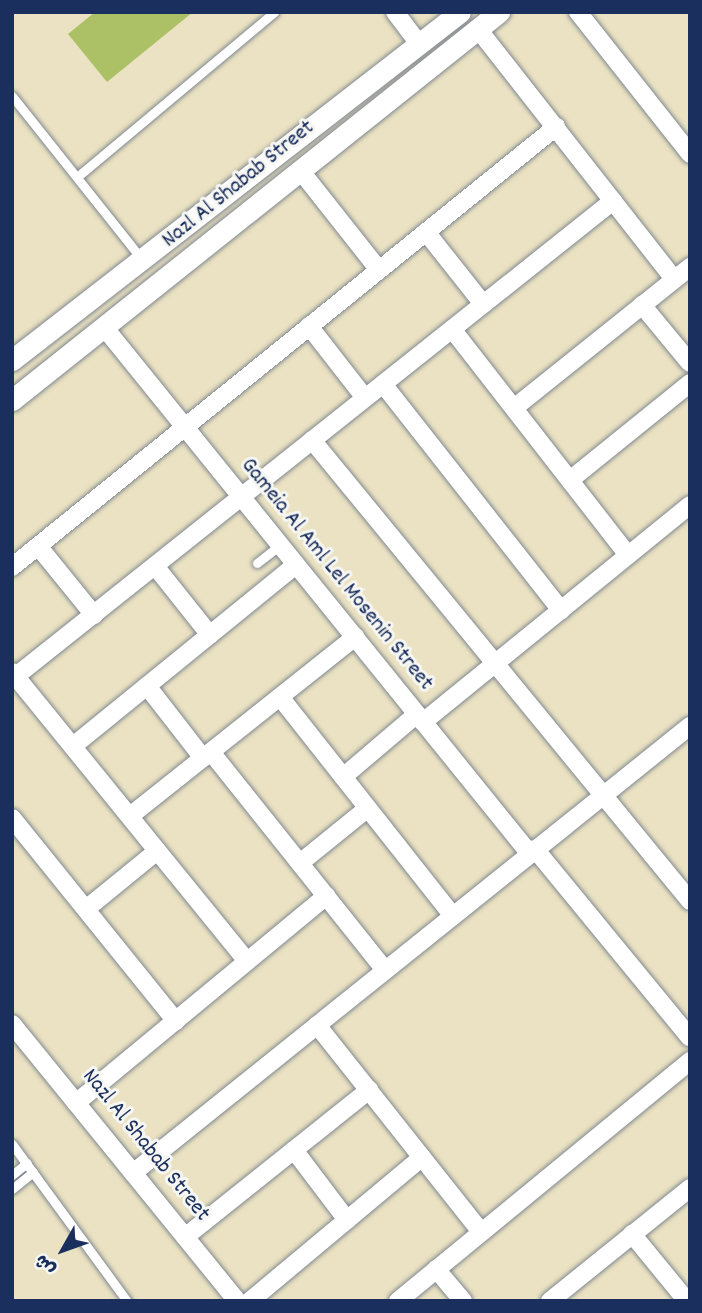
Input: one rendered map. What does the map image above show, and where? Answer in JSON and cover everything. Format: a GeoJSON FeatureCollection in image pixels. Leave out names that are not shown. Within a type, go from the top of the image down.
{"type":"FeatureCollection","features":[{"type":"Feature","properties":{"kind":"street"},"geometry":{"type":"LineString","coordinates":[[395,12],[419,44]]}},
{"type":"Feature","properties":{"kind":"street","name":"Nazl Al Shabab Street"},"geometry":{"type":"LineString","coordinates":[[15,353],[142,260],[460,12]]}},
{"type":"Feature","properties":{"kind":"street","name":"Nazl Al Shabab Street"},"geometry":{"type":"LineString","coordinates":[[12,400],[499,12]]}},
{"type":"Feature","properties":{"kind":"street"},"geometry":{"type":"LineString","coordinates":[[578,12],[690,154]]}},
{"type":"Feature","properties":{"kind":"street"},"geometry":{"type":"LineString","coordinates":[[478,29],[674,279]]}},
{"type":"Feature","properties":{"kind":"street"},"geometry":{"type":"LineString","coordinates":[[12,567],[556,127]]}},
{"type":"Feature","properties":{"kind":"street"},"geometry":{"type":"LineString","coordinates":[[300,170],[379,270]]}},
{"type":"Feature","properties":{"kind":"street"},"geometry":{"type":"LineString","coordinates":[[222,198],[239,219]]}},
{"type":"Feature","properties":{"kind":"street"},"geometry":{"type":"LineString","coordinates":[[247,961],[14,674],[94,615],[613,201]]}},
{"type":"Feature","properties":{"kind":"street"},"geometry":{"type":"LineString","coordinates":[[426,232],[483,304]]}},
{"type":"Feature","properties":{"kind":"street"},"geometry":{"type":"LineString","coordinates":[[513,408],[690,267]]}},
{"type":"Feature","properties":{"kind":"street"},"geometry":{"type":"LineString","coordinates":[[642,305],[690,363]]}},
{"type":"Feature","properties":{"kind":"street"},"geometry":{"type":"LineString","coordinates":[[309,326],[365,398]]}},
{"type":"Feature","properties":{"kind":"street","name":"Gameia Al Aml Lel Mosenin Street"},"geometry":{"type":"LineString","coordinates":[[104,327],[420,718],[690,1038]]}},
{"type":"Feature","properties":{"kind":"street"},"geometry":{"type":"LineString","coordinates":[[452,329],[628,555]]}},
{"type":"Feature","properties":{"kind":"street"},"geometry":{"type":"LineString","coordinates":[[570,480],[690,383]]}},
{"type":"Feature","properties":{"kind":"street"},"geometry":{"type":"LineString","coordinates":[[383,384],[561,610]]}},
{"type":"Feature","properties":{"kind":"street"},"geometry":{"type":"LineString","coordinates":[[312,440],[690,901]]}},
{"type":"Feature","properties":{"kind":"street"},"geometry":{"type":"LineString","coordinates":[[343,776],[495,664],[690,505]]}},
{"type":"Feature","properties":{"kind":"street"},"geometry":{"type":"LineString","coordinates":[[38,545],[94,615]]}},
{"type":"Feature","properties":{"kind":"street"},"geometry":{"type":"LineString","coordinates":[[73,746],[296,565]]}},
{"type":"Feature","properties":{"kind":"street"},"geometry":{"type":"LineString","coordinates":[[155,566],[210,635]]}},
{"type":"Feature","properties":{"kind":"street"},"geometry":{"type":"LineString","coordinates":[[130,816],[355,637]]}},
{"type":"Feature","properties":{"kind":"street"},"geometry":{"type":"LineString","coordinates":[[147,686],[300,863],[385,970]]}},
{"type":"Feature","properties":{"kind":"street"},"geometry":{"type":"LineString","coordinates":[[280,697],[453,916]]}},
{"type":"Feature","properties":{"kind":"street"},"geometry":{"type":"LineString","coordinates":[[133,1173],[690,726]]}},
{"type":"Feature","properties":{"kind":"street"},"geometry":{"type":"LineString","coordinates":[[300,863],[368,808]]}},
{"type":"Feature","properties":{"kind":"street"},"geometry":{"type":"LineString","coordinates":[[12,818],[176,1021]]}},
{"type":"Feature","properties":{"kind":"street"},"geometry":{"type":"LineString","coordinates":[[86,909],[157,850]]}},
{"type":"Feature","properties":{"kind":"street"},"geometry":{"type":"LineString","coordinates":[[76,1103],[326,896]]}},
{"type":"Feature","properties":{"kind":"street","name":"Nazl Al Shabab Street"},"geometry":{"type":"LineString","coordinates":[[12,1024],[237,1301]]}},
{"type":"Feature","properties":{"kind":"street"},"geometry":{"type":"LineString","coordinates":[[317,1025],[481,1232]]}},
{"type":"Feature","properties":{"kind":"street"},"geometry":{"type":"LineString","coordinates":[[397,1301],[690,1061]]}},
{"type":"Feature","properties":{"kind":"street"},"geometry":{"type":"LineString","coordinates":[[185,1237],[369,1090]]}},
{"type":"Feature","properties":{"kind":"street"},"geometry":{"type":"LineString","coordinates":[[294,1150],[347,1220]]}},
{"type":"Feature","properties":{"kind":"street"},"geometry":{"type":"LineString","coordinates":[[250,1301],[422,1157]]}},
{"type":"Feature","properties":{"kind":"street"},"geometry":{"type":"LineString","coordinates":[[550,1301],[690,1188]]}},
{"type":"Feature","properties":{"kind":"street"},"geometry":{"type":"LineString","coordinates":[[632,1234],[689,1300]]}},
{"type":"Feature","properties":{"kind":"street"},"geometry":{"type":"LineString","coordinates":[[436,1269],[463,1301]]}},
{"type":"Feature","properties":{"kind":"lane"},"geometry":{"type":"LineString","coordinates":[[77,177],[274,12]]}},
{"type":"Feature","properties":{"kind":"lane"},"geometry":{"type":"LineString","coordinates":[[12,96],[142,260]]}},
{"type":"Feature","properties":{"kind":"lane"},"geometry":{"type":"LineString","coordinates":[[257,563],[280,545]]}},
{"type":"Feature","properties":{"kind":"lane"},"geometry":{"type":"LineString","coordinates":[[12,1144],[127,1301]]}},
{"type":"Feature","properties":{"kind":"lane"},"geometry":{"type":"LineString","coordinates":[[12,1175],[27,1163]]}},
{"type":"Feature","properties":{"kind":"lane"},"geometry":{"type":"LineString","coordinates":[[12,1189],[33,1172]]}},
{"type":"Feature","properties":{"kind":"green space"},"geometry":{"type":"Polygon","coordinates":[[[95,12],[193,12],[107,82],[68,34],[95,12]]]}}]}
